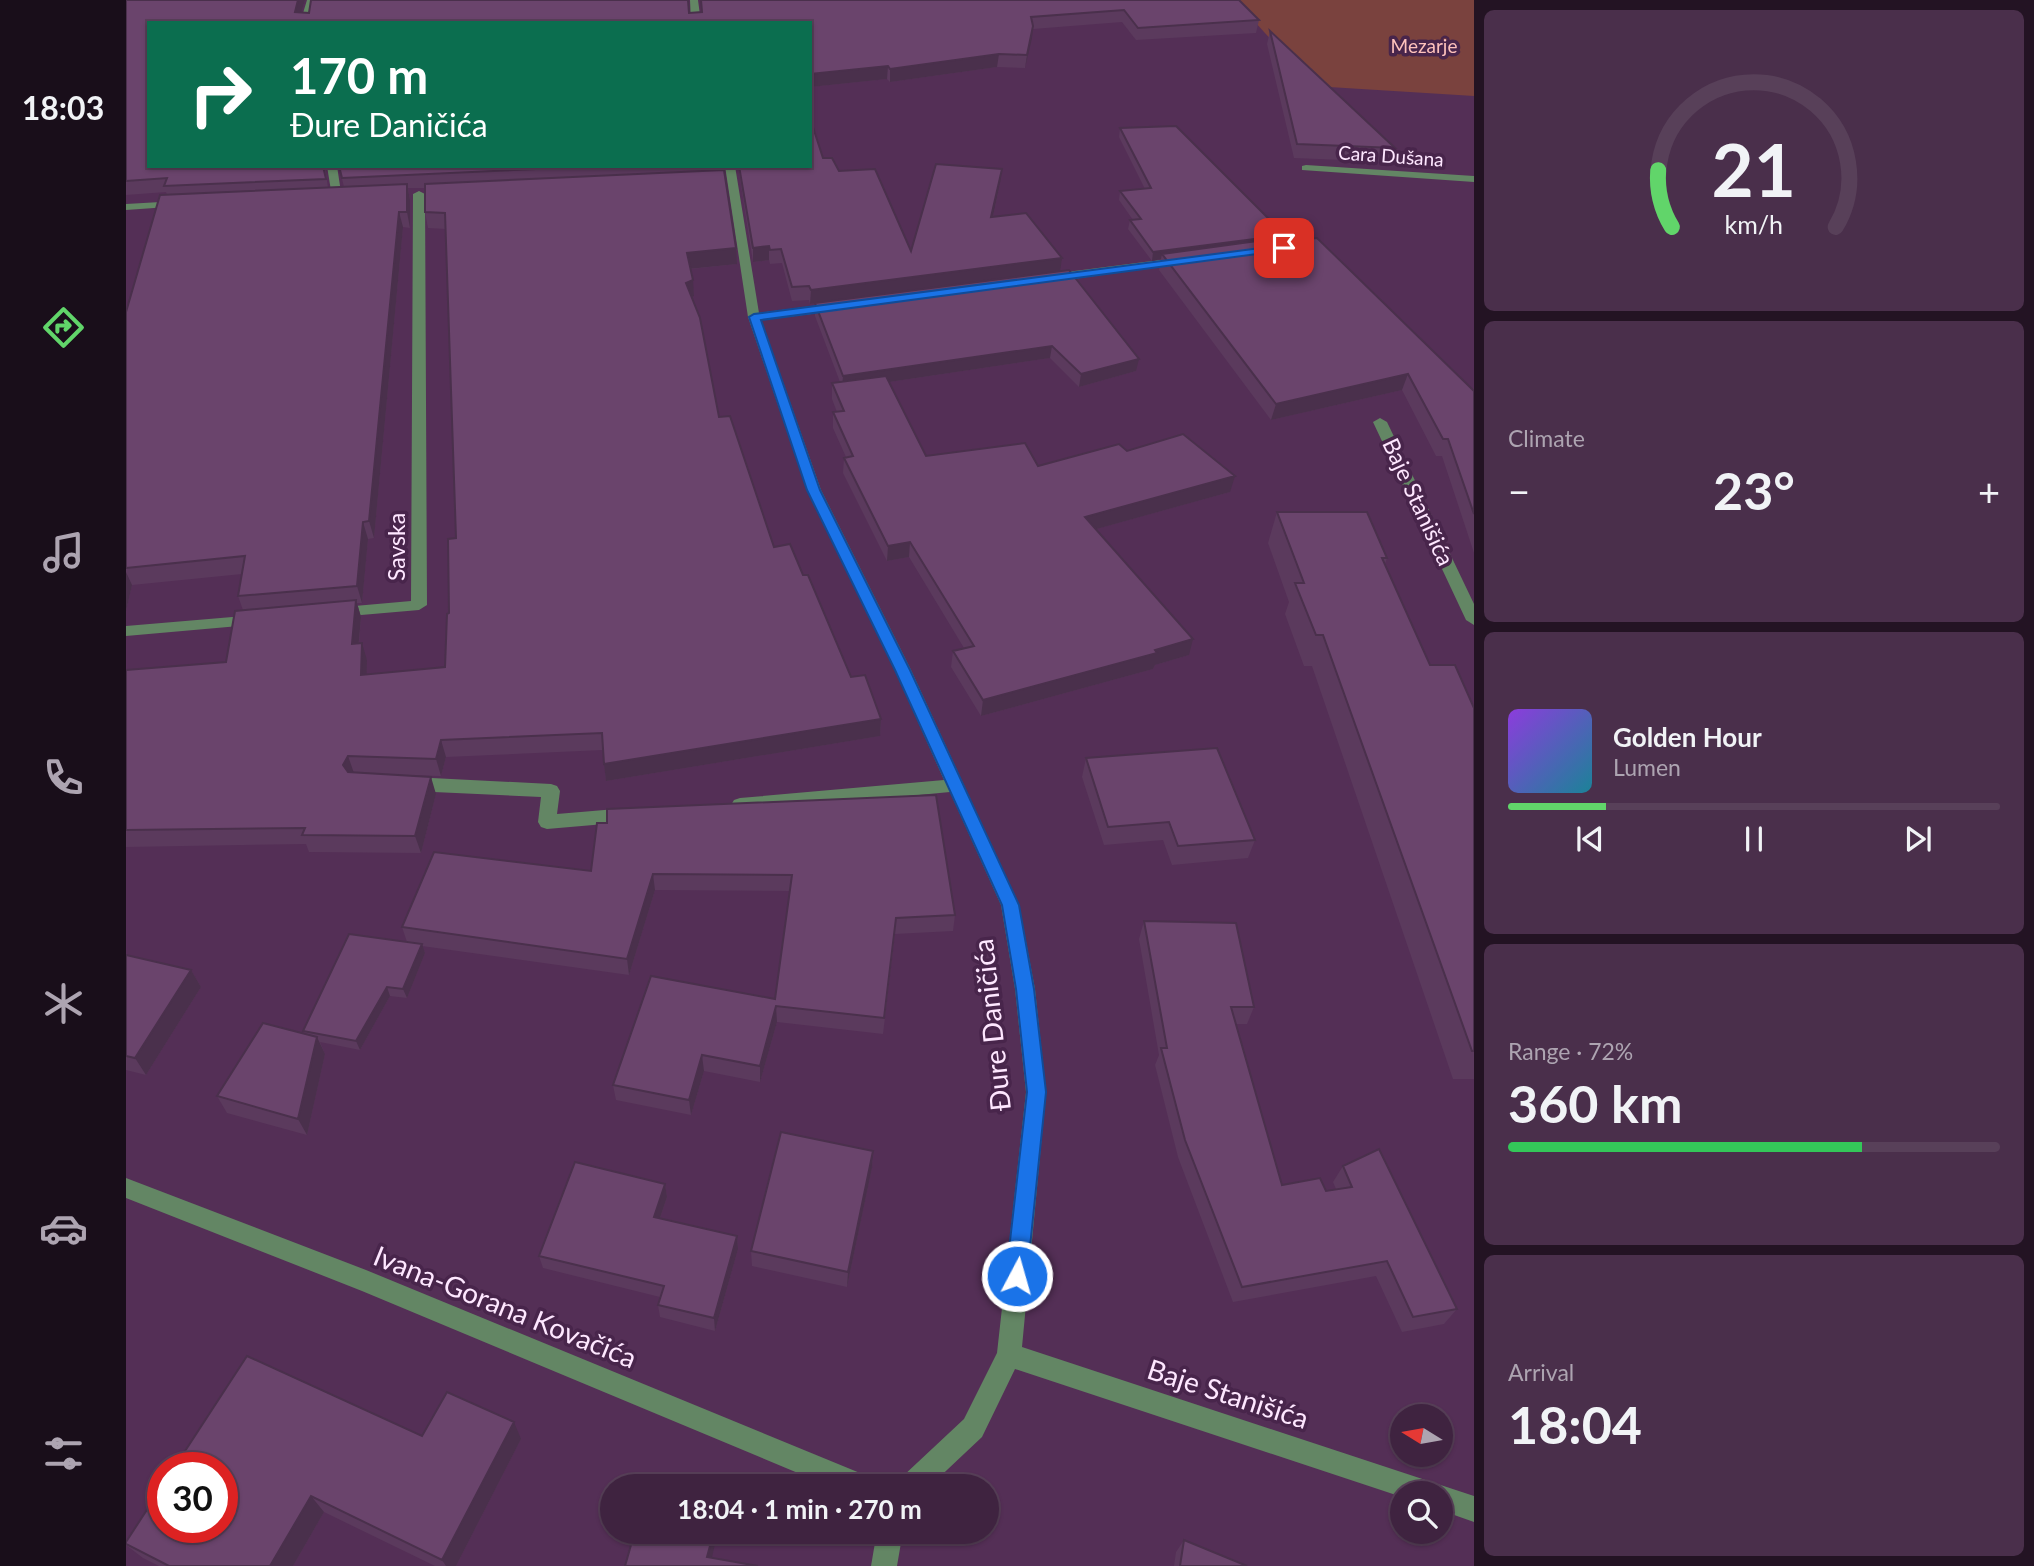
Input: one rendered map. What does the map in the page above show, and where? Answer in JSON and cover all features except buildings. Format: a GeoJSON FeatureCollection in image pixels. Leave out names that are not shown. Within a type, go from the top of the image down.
{"type":"FeatureCollection","features":[{"type":"Feature","properties":{"kind":"street"},"geometry":{"type":"LineString","coordinates":[[306,21],[311,0]]}},
{"type":"Feature","properties":{"kind":"street"},"geometry":{"type":"LineString","coordinates":[[694,0],[696,21]]}},
{"type":"Feature","properties":{"kind":"street"},"geometry":{"type":"LineString","coordinates":[[332,168],[338,197]]}},
{"type":"Feature","properties":{"kind":"street","name":"Cara Dušana"},"geometry":{"type":"LineString","coordinates":[[1306,168],[1474,178]]}},
{"type":"Feature","properties":{"kind":"street","name":"Đure Daničića"},"geometry":{"type":"LineString","coordinates":[[727,175],[754,317],[814,490],[957,785],[1010,905],[1025,989],[1036,1092],[1009,1355],[973,1428],[924,1474]]}},
{"type":"Feature","properties":{"kind":"street","name":"Savska"},"geometry":{"type":"LineString","coordinates":[[326,613],[419,605],[419,194]]}},
{"type":"Feature","properties":{"kind":"street"},"geometry":{"type":"LineString","coordinates":[[324,198],[351,197]]}},
{"type":"Feature","properties":{"kind":"street"},"geometry":{"type":"LineString","coordinates":[[126,223],[129,207],[187,204]]}},
{"type":"Feature","properties":{"kind":"street"},"geometry":{"type":"LineString","coordinates":[[1036,280],[1194,260]]}},
{"type":"Feature","properties":{"kind":"street"},"geometry":{"type":"LineString","coordinates":[[754,317],[848,305]]}},
{"type":"Feature","properties":{"kind":"street","name":"Baje Stanišića"},"geometry":{"type":"LineString","coordinates":[[1380,422],[1474,621]]}},
{"type":"Feature","properties":{"kind":"street"},"geometry":{"type":"LineString","coordinates":[[126,631],[273,618]]}},
{"type":"Feature","properties":{"kind":"street"},"geometry":{"type":"LineString","coordinates":[[401,783],[551,791],[547,822],[652,813]]}},
{"type":"Feature","properties":{"kind":"street"},"geometry":{"type":"LineString","coordinates":[[717,807],[957,785]]}},
{"type":"Feature","properties":{"kind":"street","name":"Ivana-Gorana Kovačića"},"geometry":{"type":"LineString","coordinates":[[126,1188],[366,1281],[831,1474]]}},
{"type":"Feature","properties":{"kind":"street","name":"Baje Stanišića"},"geometry":{"type":"LineString","coordinates":[[1009,1355],[1390,1481]]}},
{"type":"Feature","properties":{"kind":"street"},"geometry":{"type":"LineString","coordinates":[[1453,1502],[1474,1509]]}},
{"type":"Feature","properties":{"kind":"street"},"geometry":{"type":"LineString","coordinates":[[884,1566],[888,1544]]}},
{"type":"Feature","properties":{"kind":"green space","name":"Mezarje"},"geometry":{"type":"Polygon","coordinates":[[[1235,0],[1474,0],[1474,96],[1313,86],[1235,0]]]}},
{"type":"Feature","properties":{"kind":"route"},"geometry":{"type":"LineString","coordinates":[[1017,1276],[1036,1092],[1025,989],[1010,905],[903,670],[814,490],[754,317],[1284,248]]}}]}
